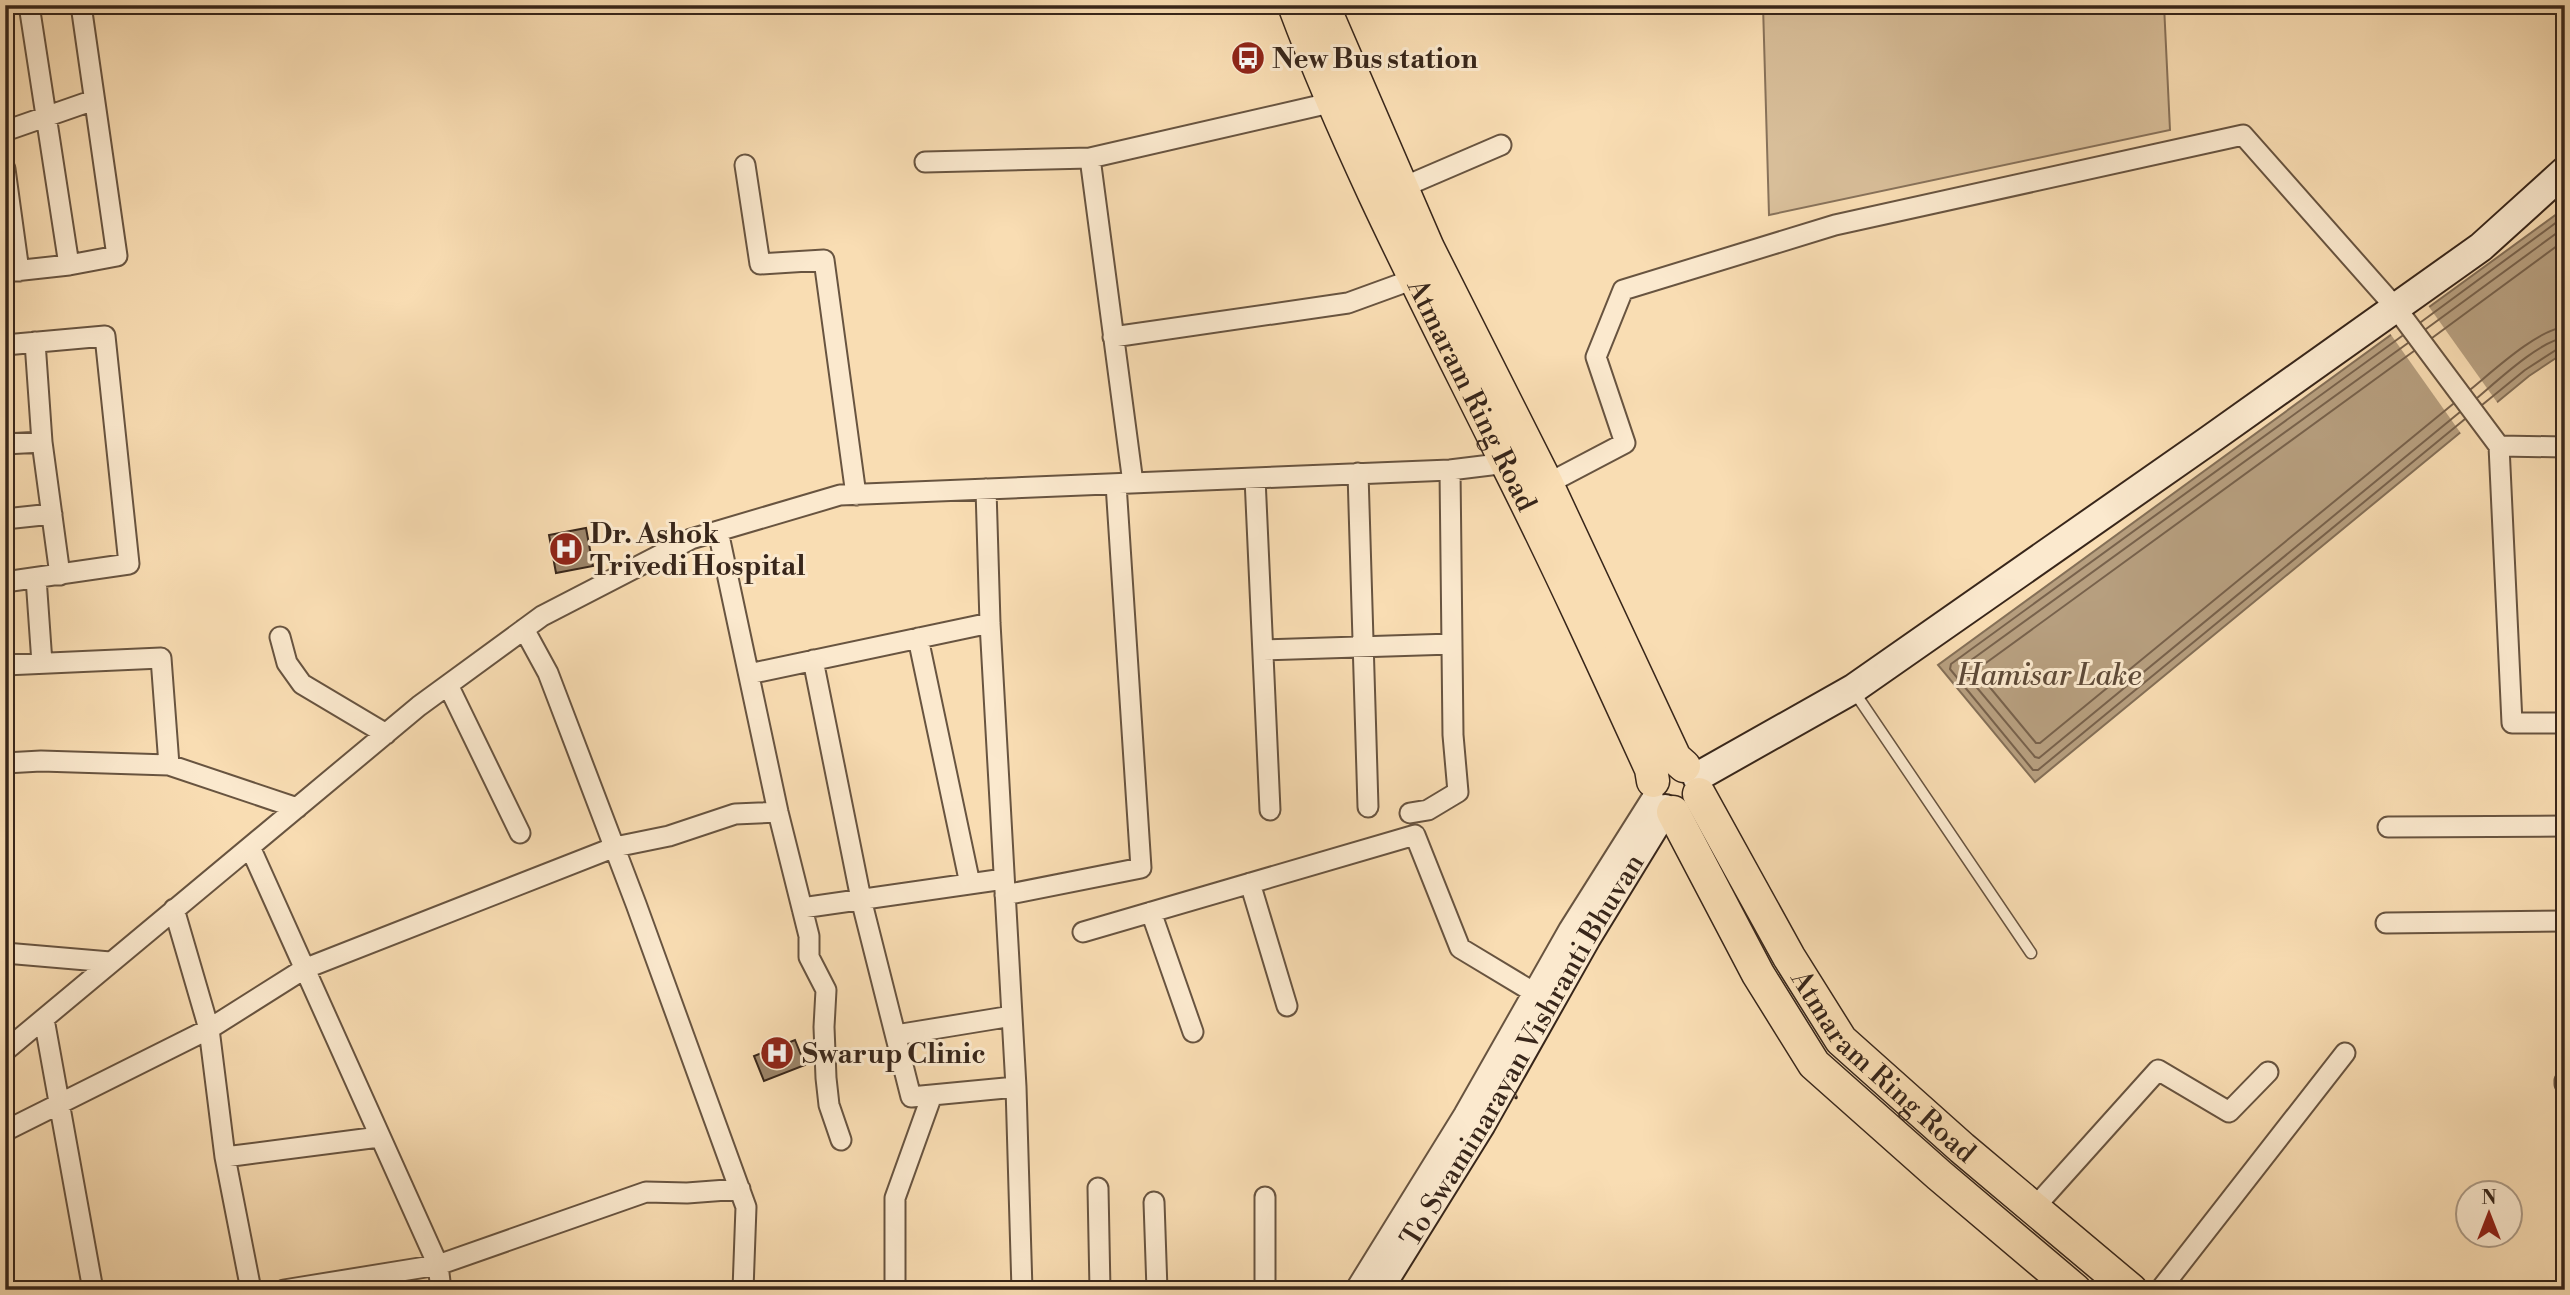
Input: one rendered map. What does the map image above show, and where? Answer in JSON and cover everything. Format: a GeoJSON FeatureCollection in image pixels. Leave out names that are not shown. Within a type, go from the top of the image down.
{"type":"FeatureCollection","features":[{"type":"Feature","properties":{"kind":"main road","name":"Atmaram Ring Road"},"geometry":{"type":"LineString","coordinates":[[1294,5],[1334,102],[1414,279],[1588,631],[1651,769],[1661,799],[1758,974],[1814,1064],[2075,1290]]}},
{"type":"Feature","properties":{"kind":"main road","name":"Atmaram Ring Road"},"geometry":{"type":"LineString","coordinates":[[1322,5],[1428,248],[1547,484],[1675,758],[1694,779],[1789,957],[1841,1040],[2131,1290]]}},
{"type":"Feature","properties":{"kind":"main road"},"geometry":{"type":"LineString","coordinates":[[1669,765],[1694,779],[1690,808],[1661,799],[1662,769],[1669,765]]}},
{"type":"Feature","properties":{"kind":"street"},"geometry":{"type":"LineString","coordinates":[[29,5],[69,265]]}},
{"type":"Feature","properties":{"kind":"street"},"geometry":{"type":"LineString","coordinates":[[5,169],[12,271],[69,265],[117,256],[81,5]]}},
{"type":"Feature","properties":{"kind":"street"},"geometry":{"type":"LineString","coordinates":[[5,131],[94,100]]}},
{"type":"Feature","properties":{"kind":"street"},"geometry":{"type":"LineString","coordinates":[[925,162],[1090,158],[1334,102]]}},
{"type":"Feature","properties":{"kind":"street"},"geometry":{"type":"LineString","coordinates":[[1547,484],[1625,443],[1596,357],[1623,290],[1835,225],[2243,135],[2396,307],[2499,446],[2512,723],[2565,723]]}},
{"type":"Feature","properties":{"kind":"street"},"geometry":{"type":"LineString","coordinates":[[1401,188],[1501,145]]}},
{"type":"Feature","properties":{"kind":"street"},"geometry":{"type":"LineString","coordinates":[[802,908],[970,884],[1004,887],[1141,868],[1124,484],[1113,337],[1090,158]]}},
{"type":"Feature","properties":{"kind":"street"},"geometry":{"type":"LineString","coordinates":[[745,165],[761,264],[824,260],[856,495]]}},
{"type":"Feature","properties":{"kind":"street"},"geometry":{"type":"LineString","coordinates":[[1694,779],[1853,690],[2481,247],[2565,171]]}},
{"type":"Feature","properties":{"kind":"street"},"geometry":{"type":"LineString","coordinates":[[1113,337],[1348,303],[1414,279]]}},
{"type":"Feature","properties":{"kind":"street"},"geometry":{"type":"LineString","coordinates":[[5,345],[105,336],[129,564],[5,582]]}},
{"type":"Feature","properties":{"kind":"street"},"geometry":{"type":"LineString","coordinates":[[35,342],[42,442],[60,575]]}},
{"type":"Feature","properties":{"kind":"street"},"geometry":{"type":"LineString","coordinates":[[5,444],[42,442]]}},
{"type":"Feature","properties":{"kind":"street"},"geometry":{"type":"LineString","coordinates":[[2499,446],[2565,447]]}},
{"type":"Feature","properties":{"kind":"street"},"geometry":{"type":"LineString","coordinates":[[5,1051],[448,685],[542,616],[691,539],[840,495],[1450,470],[1507,463]]}},
{"type":"Feature","properties":{"kind":"street"},"geometry":{"type":"LineString","coordinates":[[1410,813],[1428,810],[1458,792],[1454,736],[1450,470]]}},
{"type":"Feature","properties":{"kind":"street"},"geometry":{"type":"LineString","coordinates":[[1358,472],[1368,807]]}},
{"type":"Feature","properties":{"kind":"street"},"geometry":{"type":"LineString","coordinates":[[1255,478],[1270,810]]}},
{"type":"Feature","properties":{"kind":"street"},"geometry":{"type":"LineString","coordinates":[[986,489],[990,623],[1016,1087],[1022,1290]]}},
{"type":"Feature","properties":{"kind":"street"},"geometry":{"type":"LineString","coordinates":[[5,519],[52,514]]}},
{"type":"Feature","properties":{"kind":"street"},"geometry":{"type":"LineString","coordinates":[[718,531],[778,812],[809,936],[809,957],[826,990],[826,1078],[829,1105],[841,1140]]}},
{"type":"Feature","properties":{"kind":"street"},"geometry":{"type":"LineString","coordinates":[[36,578],[42,663]]}},
{"type":"Feature","properties":{"kind":"street"},"geometry":{"type":"LineString","coordinates":[[749,674],[990,623]]}},
{"type":"Feature","properties":{"kind":"street"},"geometry":{"type":"LineString","coordinates":[[524,629],[548,673],[615,847],[746,1207],[743,1290]]}},
{"type":"Feature","properties":{"kind":"street"},"geometry":{"type":"LineString","coordinates":[[280,637],[287,663],[302,684],[386,734]]}},
{"type":"Feature","properties":{"kind":"street"},"geometry":{"type":"LineString","coordinates":[[918,638],[970,884]]}},
{"type":"Feature","properties":{"kind":"street"},"geometry":{"type":"LineString","coordinates":[[1262,650],[1452,644]]}},
{"type":"Feature","properties":{"kind":"street"},"geometry":{"type":"LineString","coordinates":[[5,665],[161,658],[169,765]]}},
{"type":"Feature","properties":{"kind":"street"},"geometry":{"type":"LineString","coordinates":[[813,660],[861,900],[911,1097],[1016,1087]]}},
{"type":"Feature","properties":{"kind":"street"},"geometry":{"type":"LineString","coordinates":[[448,685],[520,833]]}},
{"type":"Feature","properties":{"kind":"street"},"geometry":{"type":"LineString","coordinates":[[5,763],[41,761],[169,765],[297,808]]}},
{"type":"Feature","properties":{"kind":"street"},"geometry":{"type":"LineString","coordinates":[[1355,1290],[1465,1114],[1569,929],[1661,799]]}},
{"type":"Feature","properties":{"kind":"street","name":"To Swaminarayan Vishranti Bhuvan"},"geometry":{"type":"LineString","coordinates":[[1378,1290],[1481,1124],[1586,939],[1661,799]]}},
{"type":"Feature","properties":{"kind":"street"},"geometry":{"type":"LineString","coordinates":[[5,1131],[209,1029],[304,969],[615,847],[669,836],[735,814],[778,812]]}},
{"type":"Feature","properties":{"kind":"street"},"geometry":{"type":"LineString","coordinates":[[2388,827],[2565,826]]}},
{"type":"Feature","properties":{"kind":"street"},"geometry":{"type":"LineString","coordinates":[[1083,932],[1415,835],[1460,948],[1533,992]]}},
{"type":"Feature","properties":{"kind":"street"},"geometry":{"type":"LineString","coordinates":[[250,847],[438,1265],[440,1290]]}},
{"type":"Feature","properties":{"kind":"street"},"geometry":{"type":"LineString","coordinates":[[1250,883],[1287,1006]]}},
{"type":"Feature","properties":{"kind":"street"},"geometry":{"type":"LineString","coordinates":[[174,909],[209,1029],[225,1157],[251,1290]]}},
{"type":"Feature","properties":{"kind":"street"},"geometry":{"type":"LineString","coordinates":[[1151,912],[1192,1032]]}},
{"type":"Feature","properties":{"kind":"street"},"geometry":{"type":"LineString","coordinates":[[2386,923],[2565,921]]}},
{"type":"Feature","properties":{"kind":"street"},"geometry":{"type":"LineString","coordinates":[[8,955],[110,962]]}},
{"type":"Feature","properties":{"kind":"street"},"geometry":{"type":"LineString","coordinates":[[895,1035],[1012,1016]]}},
{"type":"Feature","properties":{"kind":"street"},"geometry":{"type":"LineString","coordinates":[[44,1020],[93,1290]]}},
{"type":"Feature","properties":{"kind":"street"},"geometry":{"type":"LineString","coordinates":[[2160,1290],[2345,1053]]}},
{"type":"Feature","properties":{"kind":"street"},"geometry":{"type":"LineString","coordinates":[[2034,1208],[2158,1070],[2229,1112],[2268,1072]]}},
{"type":"Feature","properties":{"kind":"street"},"geometry":{"type":"LineString","coordinates":[[895,1290],[895,1198],[932,1095]]}},
{"type":"Feature","properties":{"kind":"street"},"geometry":{"type":"LineString","coordinates":[[225,1157],[379,1137]]}},
{"type":"Feature","properties":{"kind":"street"},"geometry":{"type":"LineString","coordinates":[[1098,1188],[1100,1290]]}},
{"type":"Feature","properties":{"kind":"street"},"geometry":{"type":"LineString","coordinates":[[284,1290],[438,1265],[646,1192],[687,1194],[740,1189]]}},
{"type":"Feature","properties":{"kind":"street"},"geometry":{"type":"LineString","coordinates":[[1265,1197],[1265,1290]]}},
{"type":"Feature","properties":{"kind":"street"},"geometry":{"type":"LineString","coordinates":[[1154,1202],[1157,1290]]}},
{"type":"Feature","properties":{"kind":"lane"},"geometry":{"type":"LineString","coordinates":[[1853,690],[2031,953]]}},
{"type":"Feature","properties":{"kind":"shaded area"},"geometry":{"type":"Polygon","coordinates":[[[1763,5],[2164,5],[2170,130],[1769,215],[1763,5]]]}},
{"type":"Feature","properties":{"kind":"water","name":"Hamisar Lake"},"geometry":{"type":"Polygon","coordinates":[[[2565,208],[2565,352],[2529,376],[2035,782],[1938,665],[2565,208]]]}},
{"type":"Feature","properties":{"kind":"pier"},"geometry":{"type":"Polygon","coordinates":[[[2427,304],[2499,405],[2462,435],[2389,332],[2427,304]]]}},
{"type":"Feature","properties":{"kind":"building"},"geometry":{"type":"Polygon","coordinates":[[[586,528],[593,566],[556,573],[549,535],[586,528]]]}},
{"type":"Feature","properties":{"kind":"building"},"geometry":{"type":"Polygon","coordinates":[[[795,1040],[805,1065],[764,1081],[754,1056],[795,1040]]]}},
{"type":"Feature","properties":{"kind":"place","name":"New Bus station"},"geometry":{"type":"Point","coordinates":[1248,58]}},
{"type":"Feature","properties":{"kind":"place","name":"Dr. Ashok Trivedi Hospital"},"geometry":{"type":"Point","coordinates":[566,549]}},
{"type":"Feature","properties":{"kind":"place","name":"Swarup Clinic"},"geometry":{"type":"Point","coordinates":[777,1053]}}]}
